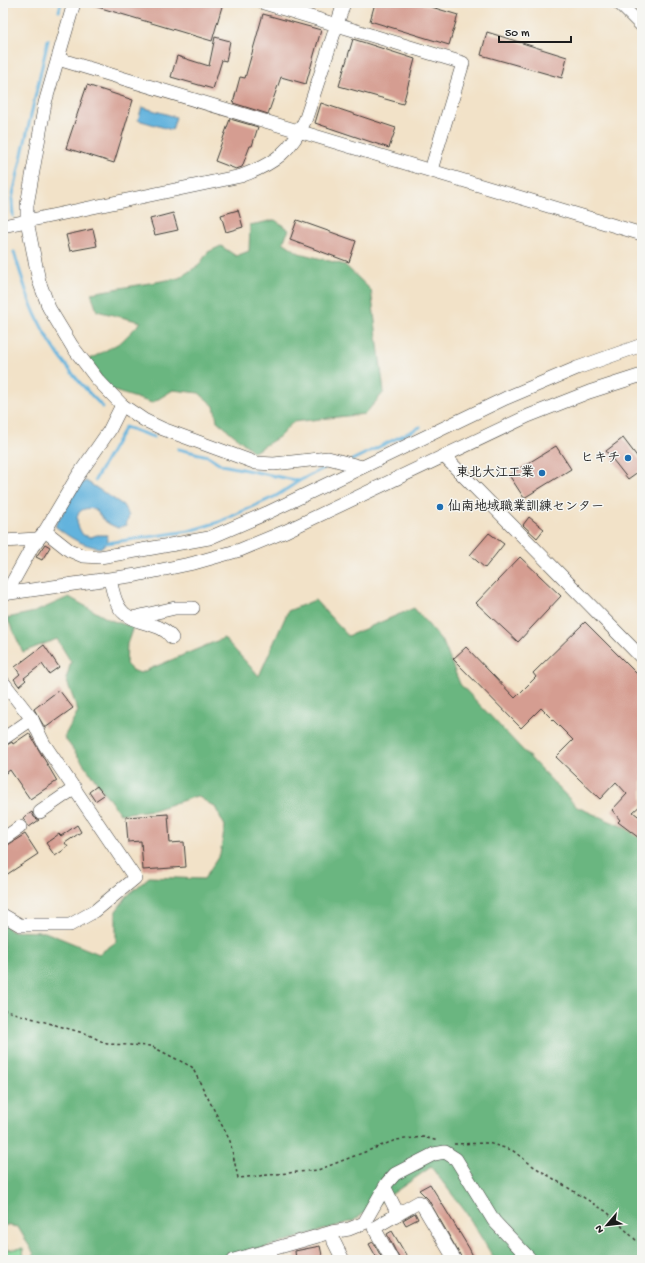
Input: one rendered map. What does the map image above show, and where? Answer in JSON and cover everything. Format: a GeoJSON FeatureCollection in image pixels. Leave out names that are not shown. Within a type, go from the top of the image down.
{"type":"FeatureCollection","features":[{"type":"Feature","properties":{"kind":"street"},"geometry":{"type":"LineString","coordinates":[[74,3],[45,104],[27,205],[27,221],[39,281],[49,308],[72,346],[97,379],[122,405],[144,420],[163,429],[256,463],[274,464],[328,458],[362,467]]}},
{"type":"Feature","properties":{"kind":"street"},"geometry":{"type":"LineString","coordinates":[[264,3],[463,63],[431,170]]}},
{"type":"Feature","properties":{"kind":"street"},"geometry":{"type":"LineString","coordinates":[[3,226],[43,219],[241,176],[273,162],[287,150],[300,131],[344,3]]}},
{"type":"Feature","properties":{"kind":"street"},"geometry":{"type":"LineString","coordinates":[[619,3],[642,26]]}},
{"type":"Feature","properties":{"kind":"street"},"geometry":{"type":"LineString","coordinates":[[58,59],[642,234]]}},
{"type":"Feature","properties":{"kind":"street"},"geometry":{"type":"LineString","coordinates":[[3,541],[41,535],[83,556],[100,556],[187,543],[209,538],[267,513],[506,398],[577,368],[642,345]]}},
{"type":"Feature","properties":{"kind":"street"},"geometry":{"type":"LineString","coordinates":[[4,594],[110,580],[194,563],[240,550],[286,531],[445,457],[528,416],[589,392],[642,375]]}},
{"type":"Feature","properties":{"kind":"street"},"geometry":{"type":"LineString","coordinates":[[4,594],[77,477],[109,432],[122,405]]}},
{"type":"Feature","properties":{"kind":"street"},"geometry":{"type":"LineString","coordinates":[[445,457],[642,658]]}},
{"type":"Feature","properties":{"kind":"street"},"geometry":{"type":"LineString","coordinates":[[110,580],[116,601],[125,614],[132,618],[167,630],[172,638]]}},
{"type":"Feature","properties":{"kind":"street"},"geometry":{"type":"LineString","coordinates":[[132,618],[175,608],[193,608]]}},
{"type":"Feature","properties":{"kind":"street"},"geometry":{"type":"LineString","coordinates":[[3,682],[32,719],[44,744],[135,878],[95,911],[70,925],[20,926],[3,915]]}},
{"type":"Feature","properties":{"kind":"street"},"geometry":{"type":"LineString","coordinates":[[3,739],[32,719]]}},
{"type":"Feature","properties":{"kind":"street"},"geometry":{"type":"LineString","coordinates":[[40,812],[75,788]]}},
{"type":"Feature","properties":{"kind":"street"},"geometry":{"type":"LineString","coordinates":[[3,839],[20,827]]}},
{"type":"Feature","properties":{"kind":"street"},"geometry":{"type":"LineString","coordinates":[[234,1260],[332,1232],[350,1229],[364,1223],[395,1174],[447,1148],[456,1159],[494,1221],[531,1260]]}},
{"type":"Feature","properties":{"kind":"street"},"geometry":{"type":"LineString","coordinates":[[385,1188],[398,1214]]}},
{"type":"Feature","properties":{"kind":"street"},"geometry":{"type":"LineString","coordinates":[[392,1260],[374,1228],[418,1202],[421,1203],[455,1260]]}},
{"type":"Feature","properties":{"kind":"street"},"geometry":{"type":"LineString","coordinates":[[332,1232],[334,1242],[343,1260]]}},
{"type":"Feature","properties":{"kind":"path"},"geometry":{"type":"LineString","coordinates":[[3,1010],[87,1034],[107,1044],[152,1046],[192,1067],[230,1141],[238,1178],[318,1170],[396,1140],[423,1137],[447,1148],[469,1142],[488,1143],[512,1150],[539,1170],[607,1212],[642,1246]]}},
{"type":"Feature","properties":{"kind":"green space"},"geometry":{"type":"Polygon","coordinates":[[[275,220],[289,230],[283,242],[299,253],[345,265],[371,290],[384,392],[365,414],[293,422],[279,437],[254,452],[217,421],[214,406],[199,393],[173,390],[152,403],[108,389],[90,359],[121,342],[141,322],[97,311],[91,293],[179,278],[199,265],[208,252],[221,246],[236,256],[249,251],[250,225],[275,220]]]}},
{"type":"Feature","properties":{"kind":"green space"},"geometry":{"type":"Polygon","coordinates":[[[69,597],[110,620],[133,627],[127,644],[126,664],[132,670],[140,673],[224,638],[259,676],[288,611],[315,600],[348,636],[414,608],[443,642],[460,684],[577,807],[642,835],[642,1260],[495,1260],[465,1211],[431,1167],[353,1221],[224,1260],[27,1260],[34,1254],[18,1227],[3,1225],[3,922],[10,931],[45,932],[99,954],[116,942],[116,911],[127,896],[149,877],[204,879],[220,854],[225,826],[215,807],[197,796],[153,810],[120,814],[64,737],[78,711],[66,679],[71,662],[57,639],[23,652],[7,618],[35,612],[69,597]]]}},
{"type":"Feature","properties":{"kind":"green space"},"geometry":{"type":"Polygon","coordinates":[[[3,1245],[6,1245],[8,1250],[23,1248],[24,1259],[3,1260],[3,1245]]]}},
{"type":"Feature","properties":{"kind":"water"},"geometry":{"type":"Polygon","coordinates":[[[142,107],[176,117],[172,130],[138,120],[142,107]]]}},
{"type":"Feature","properties":{"kind":"water"},"geometry":{"type":"Polygon","coordinates":[[[86,481],[123,505],[129,516],[126,525],[118,528],[105,522],[95,509],[83,509],[80,512],[77,520],[83,535],[91,537],[97,535],[107,535],[107,543],[100,548],[87,545],[76,540],[55,526],[80,484],[86,481]]]}},
{"type":"Feature","properties":{"kind":"building"},"geometry":{"type":"Polygon","coordinates":[[[91,3],[223,3],[212,41],[91,5],[91,3]]]}},
{"type":"Feature","properties":{"kind":"building"},"geometry":{"type":"Polygon","coordinates":[[[375,3],[418,3],[458,15],[449,45],[370,21],[375,3]]]}},
{"type":"Feature","properties":{"kind":"building"},"geometry":{"type":"Polygon","coordinates":[[[263,14],[321,30],[306,84],[281,77],[268,114],[233,103],[240,77],[245,78],[263,14]]]}},
{"type":"Feature","properties":{"kind":"building"},"geometry":{"type":"Polygon","coordinates":[[[487,32],[567,57],[562,78],[481,55],[487,32]]]}},
{"type":"Feature","properties":{"kind":"building"},"geometry":{"type":"Polygon","coordinates":[[[215,37],[230,41],[226,61],[222,60],[213,89],[171,77],[177,56],[209,66],[215,37]]]}},
{"type":"Feature","properties":{"kind":"building"},"geometry":{"type":"Polygon","coordinates":[[[353,39],[415,59],[403,104],[339,86],[353,39]]]}},
{"type":"Feature","properties":{"kind":"building"},"geometry":{"type":"Polygon","coordinates":[[[87,85],[133,100],[114,163],[66,148],[87,85]]]}},
{"type":"Feature","properties":{"kind":"building"},"geometry":{"type":"Polygon","coordinates":[[[321,103],[396,128],[389,148],[315,123],[321,103]]]}},
{"type":"Feature","properties":{"kind":"building"},"geometry":{"type":"Polygon","coordinates":[[[230,119],[258,127],[252,146],[250,146],[242,167],[236,169],[215,161],[230,119]]]}},
{"type":"Feature","properties":{"kind":"building"},"geometry":{"type":"Polygon","coordinates":[[[238,210],[243,227],[226,232],[221,215],[238,210]]]}},
{"type":"Feature","properties":{"kind":"building"},"geometry":{"type":"Polygon","coordinates":[[[173,213],[178,230],[155,235],[150,219],[173,213]]]}},
{"type":"Feature","properties":{"kind":"building"},"geometry":{"type":"Polygon","coordinates":[[[297,220],[356,241],[349,262],[290,240],[297,220]]]}},
{"type":"Feature","properties":{"kind":"building"},"geometry":{"type":"Polygon","coordinates":[[[93,229],[97,246],[70,251],[66,235],[93,229]]]}},
{"type":"Feature","properties":{"kind":"building"},"geometry":{"type":"Polygon","coordinates":[[[623,438],[642,463],[642,469],[628,479],[606,451],[623,438]]]}},
{"type":"Feature","properties":{"kind":"building"},"geometry":{"type":"Polygon","coordinates":[[[556,446],[571,469],[524,498],[509,475],[556,446]]]}},
{"type":"Feature","properties":{"kind":"building"},"geometry":{"type":"Polygon","coordinates":[[[529,517],[544,529],[537,538],[523,525],[529,517]]]}},
{"type":"Feature","properties":{"kind":"building"},"geometry":{"type":"Polygon","coordinates":[[[489,533],[504,544],[485,568],[470,555],[489,533]]]}},
{"type":"Feature","properties":{"kind":"building"},"geometry":{"type":"Polygon","coordinates":[[[45,544],[50,547],[42,560],[36,557],[45,544]]]}},
{"type":"Feature","properties":{"kind":"building"},"geometry":{"type":"Polygon","coordinates":[[[520,557],[561,596],[518,642],[476,603],[520,557]]]}},
{"type":"Feature","properties":{"kind":"building"},"geometry":{"type":"Polygon","coordinates":[[[585,622],[642,679],[642,804],[633,812],[642,819],[642,834],[639,838],[618,822],[620,820],[612,810],[627,794],[616,782],[600,799],[556,757],[573,740],[541,708],[521,728],[453,659],[466,647],[515,698],[536,677],[533,673],[585,622]]]}},
{"type":"Feature","properties":{"kind":"building"},"geometry":{"type":"Polygon","coordinates":[[[44,645],[59,667],[49,674],[42,664],[24,678],[26,680],[19,686],[14,679],[20,674],[15,667],[44,645]]]}},
{"type":"Feature","properties":{"kind":"building"},"geometry":{"type":"Polygon","coordinates":[[[59,690],[73,708],[45,728],[34,709],[59,690]]]}},
{"type":"Feature","properties":{"kind":"building"},"geometry":{"type":"Polygon","coordinates":[[[29,733],[57,781],[30,799],[10,770],[3,775],[3,747],[12,742],[13,744],[29,733]]]}},
{"type":"Feature","properties":{"kind":"building"},"geometry":{"type":"Polygon","coordinates":[[[97,786],[104,795],[95,801],[89,792],[97,786]]]}},
{"type":"Feature","properties":{"kind":"building"},"geometry":{"type":"Polygon","coordinates":[[[32,812],[34,817],[39,820],[29,827],[23,818],[32,812]]]}},
{"type":"Feature","properties":{"kind":"building"},"geometry":{"type":"Polygon","coordinates":[[[168,814],[170,843],[184,842],[186,867],[143,870],[141,841],[128,842],[126,817],[168,814]]]}},
{"type":"Feature","properties":{"kind":"building"},"geometry":{"type":"Polygon","coordinates":[[[77,825],[81,832],[65,843],[68,847],[55,856],[46,843],[59,834],[61,836],[77,825]]]}},
{"type":"Feature","properties":{"kind":"building"},"geometry":{"type":"Polygon","coordinates":[[[25,834],[38,854],[3,877],[3,848],[25,834]]]}},
{"type":"Feature","properties":{"kind":"building"},"geometry":{"type":"Polygon","coordinates":[[[430,1184],[475,1260],[463,1260],[428,1199],[419,1190],[430,1184]]]}},
{"type":"Feature","properties":{"kind":"building"},"geometry":{"type":"Polygon","coordinates":[[[415,1213],[418,1219],[406,1225],[403,1220],[415,1213]]]}},
{"type":"Feature","properties":{"kind":"building"},"geometry":{"type":"Polygon","coordinates":[[[392,1231],[409,1260],[400,1260],[387,1234],[392,1231]]]}},
{"type":"Feature","properties":{"kind":"building"},"geometry":{"type":"Polygon","coordinates":[[[373,1242],[383,1260],[378,1260],[369,1244],[373,1242]]]}},
{"type":"Feature","properties":{"kind":"building"},"geometry":{"type":"Polygon","coordinates":[[[320,1246],[323,1260],[296,1260],[295,1251],[320,1246]]]}},
{"type":"Feature","properties":{"kind":"waterway"},"geometry":{"type":"LineString","coordinates":[[59,11],[61,3]]}},
{"type":"Feature","properties":{"kind":"waterway"},"geometry":{"type":"LineString","coordinates":[[13,216],[12,199],[48,40]]}},
{"type":"Feature","properties":{"kind":"waterway"},"geometry":{"type":"LineString","coordinates":[[14,252],[36,317],[52,345],[70,371],[103,407]]}},
{"type":"Feature","properties":{"kind":"waterway"},"geometry":{"type":"LineString","coordinates":[[95,480],[125,427],[154,437]]}},
{"type":"Feature","properties":{"kind":"waterway"},"geometry":{"type":"LineString","coordinates":[[352,460],[420,427]]}},
{"type":"Feature","properties":{"kind":"waterway"},"geometry":{"type":"LineString","coordinates":[[178,449],[208,456],[222,465],[299,481]]}},
{"type":"Feature","properties":{"kind":"waterway"},"geometry":{"type":"LineString","coordinates":[[107,543],[189,531],[219,522],[276,496],[299,481],[328,466]]}},
{"type":"Feature","properties":{"kind":"place","name":"ヒキチ"},"geometry":{"type":"Point","coordinates":[628,458]}},
{"type":"Feature","properties":{"kind":"place","name":"東北大江工業"},"geometry":{"type":"Point","coordinates":[542,473]}},
{"type":"Feature","properties":{"kind":"place","name":"仙南地域職業訓練センター"},"geometry":{"type":"Point","coordinates":[440,507]}}]}
